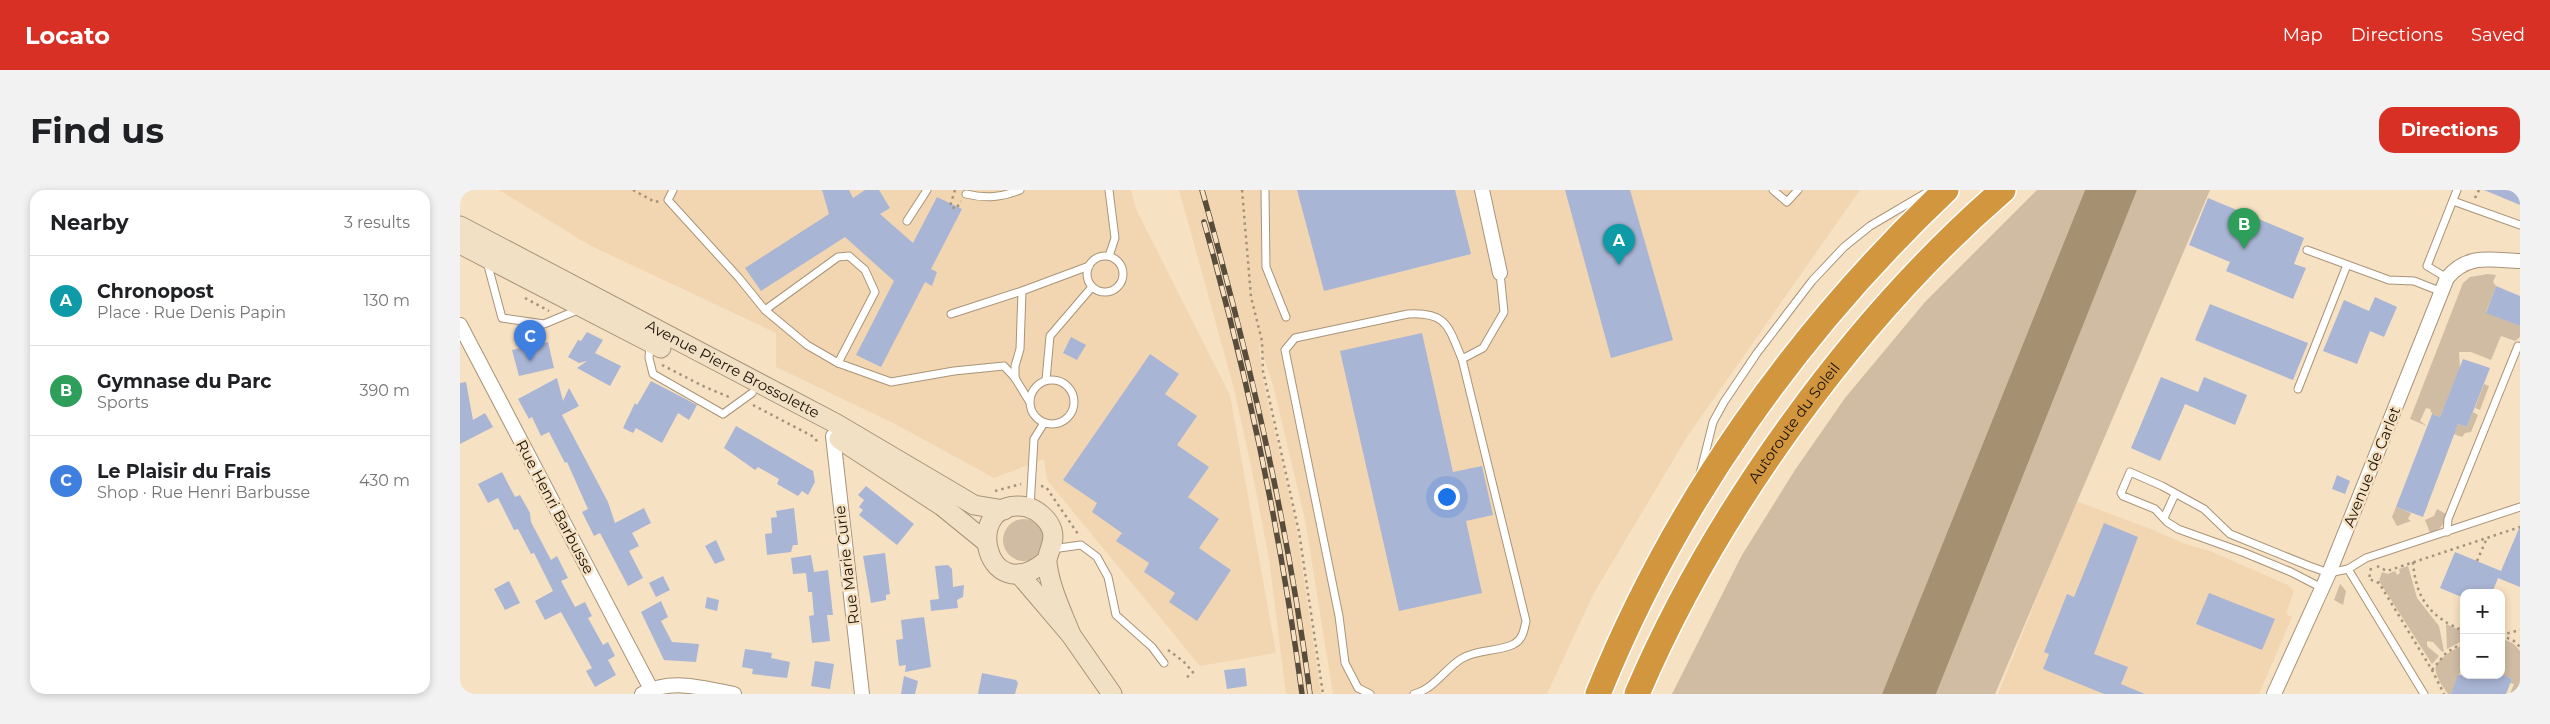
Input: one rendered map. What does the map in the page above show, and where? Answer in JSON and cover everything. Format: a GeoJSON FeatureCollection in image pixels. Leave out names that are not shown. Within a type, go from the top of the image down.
{"type":"FeatureCollection","features":[{"type":"Feature","properties":{"kind":"highway"},"geometry":{"type":"LineString","coordinates":[[1598,694],[1616,648],[1660,559],[1693,502],[1755,409],[1809,338],[1873,264],[1946,190]]}},
{"type":"Feature","properties":{"kind":"highway","name":"Autoroute du Soleil"},"geometry":{"type":"LineString","coordinates":[[1637,694],[1672,620],[1708,554],[1740,500],[1803,410],[1896,297],[2003,190]]}},
{"type":"Feature","properties":{"kind":"highway"},"geometry":{"type":"LineString","coordinates":[[1580,694],[1596,660],[1616,648]]}},
{"type":"Feature","properties":{"kind":"main road","name":"Avenue Pierre Brossolette"},"geometry":{"type":"LineString","coordinates":[[460,226],[835,423],[974,504],[1004,510],[1017,506],[1030,508],[1043,516],[1052,530],[1049,555],[1055,593],[1071,635]]}},
{"type":"Feature","properties":{"kind":"main road","name":"Avenue Pierre Brossolette"},"geometry":{"type":"LineString","coordinates":[[460,244],[833,436],[942,506],[985,541],[989,556],[998,567],[1019,574],[1071,635],[1112,694]]}},
{"type":"Feature","properties":{"kind":"main road"},"geometry":{"type":"LineString","coordinates":[[985,541],[986,533],[993,519],[1004,510]]}},
{"type":"Feature","properties":{"kind":"main road"},"geometry":{"type":"LineString","coordinates":[[1019,574],[1034,570],[1049,555]]}},
{"type":"Feature","properties":{"kind":"street"},"geometry":{"type":"LineString","coordinates":[[1482,190],[1500,273]]}},
{"type":"Feature","properties":{"kind":"street"},"geometry":{"type":"LineString","coordinates":[[2447,278],[2462,264],[2483,259],[2516,263]]}},
{"type":"Feature","properties":{"kind":"street","name":"Avenue de Carlet"},"geometry":{"type":"LineString","coordinates":[[2274,694],[2329,573],[2447,278]]}},
{"type":"Feature","properties":{"kind":"street","name":"Rue Henri Barbusse"},"geometry":{"type":"LineString","coordinates":[[460,325],[646,691]]}},
{"type":"Feature","properties":{"kind":"street","name":"Rue Marie Curie"},"geometry":{"type":"LineString","coordinates":[[833,436],[862,694]]}},
{"type":"Feature","properties":{"kind":"street"},"geometry":{"type":"LineString","coordinates":[[646,691],[674,685],[734,694]]}},
{"type":"Feature","properties":{"kind":"lane"},"geometry":{"type":"LineString","coordinates":[[673,190],[668,200],[739,278],[765,310],[807,345],[838,364],[891,382],[954,371],[1004,366],[1015,378],[1029,401],[1033,414],[1044,423],[1058,424],[1073,410],[1074,403],[1070,389],[1066,384],[1053,379],[1046,380],[1034,388],[1029,401]]}},
{"type":"Feature","properties":{"kind":"lane"},"geometry":{"type":"LineString","coordinates":[[907,221],[927,190]]}},
{"type":"Feature","properties":{"kind":"lane"},"geometry":{"type":"LineString","coordinates":[[966,194],[978,197],[1002,197],[1020,190]]}},
{"type":"Feature","properties":{"kind":"lane"},"geometry":{"type":"LineString","coordinates":[[1109,190],[1115,238],[1109,256]]}},
{"type":"Feature","properties":{"kind":"lane"},"geometry":{"type":"LineString","coordinates":[[1265,190],[1266,267],[1286,317]]}},
{"type":"Feature","properties":{"kind":"lane"},"geometry":{"type":"LineString","coordinates":[[1774,190],[1787,202],[1798,190]]}},
{"type":"Feature","properties":{"kind":"lane"},"geometry":{"type":"LineString","coordinates":[[1693,502],[1714,422],[1734,384],[1812,281],[1844,247],[1870,226],[1932,190]]}},
{"type":"Feature","properties":{"kind":"lane"},"geometry":{"type":"LineString","coordinates":[[2447,278],[2427,266],[2457,190]]}},
{"type":"Feature","properties":{"kind":"lane"},"geometry":{"type":"LineString","coordinates":[[2452,201],[2520,225]]}},
{"type":"Feature","properties":{"kind":"lane"},"geometry":{"type":"LineString","coordinates":[[2307,250],[2390,280],[2414,281],[2442,292]]}},
{"type":"Feature","properties":{"kind":"lane"},"geometry":{"type":"LineString","coordinates":[[765,310],[838,257],[849,256],[865,270],[876,292],[838,364]]}},
{"type":"Feature","properties":{"kind":"lane"},"geometry":{"type":"LineString","coordinates":[[1109,256],[1120,265],[1123,277],[1118,287],[1108,292],[1096,291],[1087,276],[1089,266],[1094,260],[1109,256]]}},
{"type":"Feature","properties":{"kind":"lane"},"geometry":{"type":"LineString","coordinates":[[485,257],[502,318],[544,324],[583,307]]}},
{"type":"Feature","properties":{"kind":"lane"},"geometry":{"type":"LineString","coordinates":[[2298,389],[2347,264]]}},
{"type":"Feature","properties":{"kind":"lane"},"geometry":{"type":"LineString","coordinates":[[951,314],[1022,291],[1089,266]]}},
{"type":"Feature","properties":{"kind":"lane"},"geometry":{"type":"LineString","coordinates":[[1462,359],[1483,348],[1504,312],[1500,273]]}},
{"type":"Feature","properties":{"kind":"lane"},"geometry":{"type":"LineString","coordinates":[[1046,380],[1050,336],[1092,287]]}},
{"type":"Feature","properties":{"kind":"lane"},"geometry":{"type":"LineString","coordinates":[[1015,378],[1015,366],[1020,350],[1022,291]]}},
{"type":"Feature","properties":{"kind":"lane"},"geometry":{"type":"LineString","coordinates":[[1370,694],[1358,688],[1346,664],[1339,616],[1286,350],[1295,338],[1408,314],[1427,313],[1447,324],[1462,359],[1526,621],[1522,637],[1513,644],[1475,652],[1461,659],[1438,680],[1421,692],[1414,694]]}},
{"type":"Feature","properties":{"kind":"lane"},"geometry":{"type":"LineString","coordinates":[[650,342],[648,358],[653,374],[723,414],[752,394]]}},
{"type":"Feature","properties":{"kind":"lane"},"geometry":{"type":"LineString","coordinates":[[2447,532],[2448,520],[2518,346]]}},
{"type":"Feature","properties":{"kind":"lane"},"geometry":{"type":"LineString","coordinates":[[1030,508],[1034,439],[1044,423]]}},
{"type":"Feature","properties":{"kind":"lane"},"geometry":{"type":"LineString","coordinates":[[2322,588],[2291,572],[2245,553],[2178,529],[2155,509],[2123,496],[2122,493],[2130,472],[2204,509],[2230,534],[2329,573],[2348,569],[2366,558],[2520,507]]}},
{"type":"Feature","properties":{"kind":"lane"},"geometry":{"type":"LineString","coordinates":[[2164,518],[2175,494]]}},
{"type":"Feature","properties":{"kind":"lane"},"geometry":{"type":"LineString","coordinates":[[1049,555],[1081,545],[1097,557],[1108,577],[1116,615],[1152,647],[1164,663]]}},
{"type":"Feature","properties":{"kind":"lane"},"geometry":{"type":"LineString","coordinates":[[2348,569],[2424,694]]}},
{"type":"Feature","properties":{"kind":"path"},"geometry":{"type":"LineString","coordinates":[[633,190],[655,202],[668,200]]}},
{"type":"Feature","properties":{"kind":"path"},"geometry":{"type":"LineString","coordinates":[[955,190],[950,206],[956,209],[966,194]]}},
{"type":"Feature","properties":{"kind":"path"},"geometry":{"type":"LineString","coordinates":[[1242,190],[1251,298],[1262,341],[1264,371],[1299,532],[1323,694]]}},
{"type":"Feature","properties":{"kind":"path"},"geometry":{"type":"LineString","coordinates":[[2444,694],[2432,670],[2379,583],[2368,579],[2374,566],[2387,571],[2520,528]]}},
{"type":"Feature","properties":{"kind":"path"},"geometry":{"type":"LineString","coordinates":[[2477,561],[2487,538]]}},
{"type":"Feature","properties":{"kind":"path"},"geometry":{"type":"LineString","coordinates":[[2413,562],[2417,589],[2426,606],[2450,625],[2460,629]]}},
{"type":"Feature","properties":{"kind":"path"},"geometry":{"type":"LineString","coordinates":[[2520,630],[2501,636],[2514,641],[2520,647]]}},
{"type":"Feature","properties":{"kind":"path"},"geometry":{"type":"LineString","coordinates":[[2432,670],[2446,653],[2460,644]]}},
{"type":"Feature","properties":{"kind":"shaded area"},"geometry":{"type":"Polygon","coordinates":[[[499,190],[1131,190],[1136,209],[1230,395],[1276,653],[1200,666],[1047,480],[1044,459],[994,478],[895,424],[776,367],[776,333],[589,245],[499,190]]]}},
{"type":"Feature","properties":{"kind":"shaded area"},"geometry":{"type":"Polygon","coordinates":[[[1179,190],[1860,190],[1687,437],[1594,593],[1547,694],[1333,694],[1305,520],[1273,385],[1259,344],[1263,380],[1296,525],[1321,694],[1286,694],[1269,559],[1251,466],[1234,389],[1179,190]]]}},
{"type":"Feature","properties":{"kind":"shaded area"},"geometry":{"type":"Polygon","coordinates":[[[2037,190],[2085,190],[1882,694],[1672,694],[1742,555],[1795,470],[1845,398],[1925,302],[2037,190]]]}},
{"type":"Feature","properties":{"kind":"shaded area"},"geometry":{"type":"Polygon","coordinates":[[[2085,190],[2137,190],[1936,694],[1882,694],[2085,190]]]}},
{"type":"Feature","properties":{"kind":"shaded area"},"geometry":{"type":"Polygon","coordinates":[[[2137,190],[2210,190],[1995,694],[1936,694],[2137,190]]]}},
{"type":"Feature","properties":{"kind":"shaded area"},"geometry":{"type":"Polygon","coordinates":[[[2488,274],[2496,275],[2493,282],[2496,286],[2486,312],[2520,326],[2520,337],[2515,341],[2501,336],[2491,360],[2471,352],[2459,352],[2460,368],[2440,417],[2432,414],[2430,409],[2426,408],[2420,421],[2427,426],[2410,419],[2463,283],[2470,277],[2488,274]]]}},
{"type":"Feature","properties":{"kind":"shaded area"},"geometry":{"type":"Polygon","coordinates":[[[2484,384],[2489,386],[2480,410],[2475,408],[2484,384]]]}},
{"type":"Feature","properties":{"kind":"shaded area"},"geometry":{"type":"Polygon","coordinates":[[[2473,412],[2478,415],[2471,432],[2465,433],[2462,437],[2454,434],[2458,424],[2467,427],[2473,412]]]}},
{"type":"Feature","properties":{"kind":"shaded area"},"geometry":{"type":"Polygon","coordinates":[[[2076,501],[2188,545],[2210,551],[2288,585],[2294,591],[2286,614],[2292,617],[2259,694],[1998,694],[2076,501]]]}},
{"type":"Feature","properties":{"kind":"shaded area"},"geometry":{"type":"Polygon","coordinates":[[[2396,507],[2411,513],[2408,519],[2411,521],[2397,526],[2392,517],[2396,507]]]}},
{"type":"Feature","properties":{"kind":"shaded area"},"geometry":{"type":"Polygon","coordinates":[[[2437,509],[2446,514],[2445,518],[2439,529],[2430,533],[2425,520],[2434,516],[2437,509]]]}},
{"type":"Feature","properties":{"kind":"shaded area"},"geometry":{"type":"Polygon","coordinates":[[[1028,519],[1036,522],[1042,528],[1045,540],[1042,552],[1036,558],[1020,561],[1012,558],[1006,552],[1003,536],[1006,528],[1012,522],[1028,519]]]}},
{"type":"Feature","properties":{"kind":"shaded area"},"geometry":{"type":"Polygon","coordinates":[[[2408,566],[2417,598],[2439,626],[2444,651],[2442,652],[2433,642],[2427,641],[2427,646],[2439,656],[2432,664],[2379,581],[2382,572],[2388,574],[2395,571],[2397,575],[2400,573],[2399,569],[2408,566]]]}},
{"type":"Feature","properties":{"kind":"shaded area"},"geometry":{"type":"Polygon","coordinates":[[[2340,584],[2346,591],[2343,605],[2334,600],[2340,584]]]}},
{"type":"Feature","properties":{"kind":"shaded area"},"geometry":{"type":"Polygon","coordinates":[[[2446,624],[2460,630],[2460,642],[2447,649],[2446,624]]]}},
{"type":"Feature","properties":{"kind":"shaded area"},"geometry":{"type":"Polygon","coordinates":[[[2505,640],[2514,644],[2520,651],[2520,694],[2510,694],[2514,684],[2510,683],[2512,679],[2505,676],[2505,640]]]}},
{"type":"Feature","properties":{"kind":"shaded area"},"geometry":{"type":"Polygon","coordinates":[[[2460,646],[2460,673],[2451,694],[2448,694],[2436,672],[2438,663],[2446,655],[2460,646]]]}},
{"type":"Feature","properties":{"kind":"building"},"geometry":{"type":"Polygon","coordinates":[[[822,190],[849,190],[853,198],[865,190],[879,190],[890,208],[880,214],[913,243],[937,197],[962,209],[931,269],[937,272],[932,286],[925,282],[881,367],[856,355],[894,281],[845,237],[761,291],[745,268],[829,214],[822,190]]]}},
{"type":"Feature","properties":{"kind":"building"},"geometry":{"type":"Polygon","coordinates":[[[1297,190],[1455,190],[1471,254],[1324,291],[1297,190]]]}},
{"type":"Feature","properties":{"kind":"building"},"geometry":{"type":"Polygon","coordinates":[[[1565,190],[1630,190],[1673,340],[1611,358],[1565,190]]]}},
{"type":"Feature","properties":{"kind":"building"},"geometry":{"type":"Polygon","coordinates":[[[2484,190],[2520,190],[2520,205],[2484,190]]]}},
{"type":"Feature","properties":{"kind":"building"},"geometry":{"type":"Polygon","coordinates":[[[2208,198],[2304,238],[2294,264],[2306,268],[2293,299],[2226,271],[2230,262],[2189,245],[2208,198]]]}},
{"type":"Feature","properties":{"kind":"building"},"geometry":{"type":"Polygon","coordinates":[[[2496,286],[2520,296],[2520,326],[2486,313],[2496,286]]]}},
{"type":"Feature","properties":{"kind":"building"},"geometry":{"type":"Polygon","coordinates":[[[2375,297],[2397,307],[2384,337],[2370,331],[2357,364],[2323,351],[2344,300],[2369,311],[2375,297]]]}},
{"type":"Feature","properties":{"kind":"building"},"geometry":{"type":"Polygon","coordinates":[[[2210,304],[2308,343],[2293,380],[2195,340],[2210,304]]]}},
{"type":"Feature","properties":{"kind":"building"},"geometry":{"type":"Polygon","coordinates":[[[587,332],[603,340],[595,353],[621,366],[610,386],[577,368],[587,361],[579,363],[568,357],[578,340],[581,341],[587,332]]]}},
{"type":"Feature","properties":{"kind":"building"},"geometry":{"type":"Polygon","coordinates":[[[1422,333],[1453,472],[1482,466],[1493,515],[1466,521],[1482,593],[1399,611],[1340,351],[1422,333]]]}},
{"type":"Feature","properties":{"kind":"building"},"geometry":{"type":"Polygon","coordinates":[[[1071,337],[1086,345],[1077,360],[1063,353],[1071,337]]]}},
{"type":"Feature","properties":{"kind":"building"},"geometry":{"type":"Polygon","coordinates":[[[548,342],[554,368],[519,376],[512,350],[548,342]]]}},
{"type":"Feature","properties":{"kind":"building"},"geometry":{"type":"Polygon","coordinates":[[[1150,354],[1179,374],[1165,394],[1197,416],[1177,445],[1209,467],[1188,497],[1219,519],[1199,548],[1231,570],[1197,621],[1169,602],[1175,593],[1144,572],[1149,563],[1116,541],[1122,533],[1092,512],[1097,503],[1063,480],[1150,354]]]}},
{"type":"Feature","properties":{"kind":"building"},"geometry":{"type":"Polygon","coordinates":[[[2463,359],[2490,368],[2467,427],[2458,424],[2423,517],[2396,507],[2432,414],[2440,417],[2463,359]]]}},
{"type":"Feature","properties":{"kind":"building"},"geometry":{"type":"Polygon","coordinates":[[[2161,377],[2198,392],[2204,377],[2247,395],[2235,425],[2185,404],[2160,461],[2131,448],[2161,377]]]}},
{"type":"Feature","properties":{"kind":"building"},"geometry":{"type":"Polygon","coordinates":[[[557,378],[563,401],[569,388],[579,406],[562,415],[608,502],[615,523],[644,508],[651,523],[632,533],[639,546],[629,551],[643,578],[628,586],[600,533],[594,536],[582,512],[588,509],[567,462],[565,463],[549,432],[541,436],[532,417],[529,419],[518,399],[557,378]]]}},
{"type":"Feature","properties":{"kind":"building"},"geometry":{"type":"Polygon","coordinates":[[[651,381],[697,405],[689,420],[678,413],[662,443],[636,428],[633,433],[623,428],[635,403],[637,405],[651,381]]]}},
{"type":"Feature","properties":{"kind":"building"},"geometry":{"type":"Polygon","coordinates":[[[466,382],[473,420],[485,413],[493,427],[460,444],[460,383],[466,382]]]}},
{"type":"Feature","properties":{"kind":"building"},"geometry":{"type":"Polygon","coordinates":[[[736,426],[813,471],[815,482],[808,495],[802,491],[798,496],[777,484],[779,479],[758,467],[755,470],[724,448],[736,426]]]}},
{"type":"Feature","properties":{"kind":"building"},"geometry":{"type":"Polygon","coordinates":[[[502,472],[515,497],[520,495],[530,513],[531,522],[551,560],[557,556],[568,578],[561,581],[575,607],[585,602],[592,616],[588,618],[603,645],[608,642],[615,656],[608,660],[616,675],[595,687],[586,671],[592,668],[561,612],[545,620],[535,601],[553,591],[534,553],[531,554],[518,529],[514,530],[498,498],[488,503],[478,484],[502,472]]]}},
{"type":"Feature","properties":{"kind":"building"},"geometry":{"type":"Polygon","coordinates":[[[2337,475],[2350,481],[2345,494],[2332,489],[2337,475]]]}},
{"type":"Feature","properties":{"kind":"building"},"geometry":{"type":"Polygon","coordinates":[[[866,486],[914,524],[897,545],[859,515],[863,510],[859,507],[864,500],[858,495],[866,486]]]}},
{"type":"Feature","properties":{"kind":"building"},"geometry":{"type":"Polygon","coordinates":[[[794,508],[798,545],[793,545],[791,552],[767,555],[765,534],[772,533],[771,518],[777,517],[776,511],[794,508]]]}},
{"type":"Feature","properties":{"kind":"building"},"geometry":{"type":"Polygon","coordinates":[[[2104,523],[2138,537],[2094,654],[2128,667],[2121,684],[2145,694],[2104,694],[2043,669],[2049,654],[2044,652],[2067,594],[2074,597],[2104,523]]]}},
{"type":"Feature","properties":{"kind":"building"},"geometry":{"type":"Polygon","coordinates":[[[2520,526],[2520,587],[2498,578],[2494,589],[2460,589],[2460,596],[2440,588],[2455,552],[2501,571],[2520,526]]]}},
{"type":"Feature","properties":{"kind":"building"},"geometry":{"type":"Polygon","coordinates":[[[716,540],[725,560],[715,564],[705,546],[716,540]]]}},
{"type":"Feature","properties":{"kind":"building"},"geometry":{"type":"Polygon","coordinates":[[[885,553],[890,594],[886,595],[886,600],[871,603],[863,556],[885,553]]]}},
{"type":"Feature","properties":{"kind":"building"},"geometry":{"type":"Polygon","coordinates":[[[811,555],[814,572],[828,570],[833,615],[827,615],[830,641],[812,643],[809,616],[814,615],[812,592],[808,592],[806,573],[793,574],[791,558],[811,555]]]}},
{"type":"Feature","properties":{"kind":"building"},"geometry":{"type":"Polygon","coordinates":[[[948,565],[952,569],[953,587],[964,585],[963,597],[957,600],[958,608],[931,611],[930,600],[939,599],[935,566],[948,565]]]}},
{"type":"Feature","properties":{"kind":"building"},"geometry":{"type":"Polygon","coordinates":[[[663,576],[670,590],[656,597],[649,583],[663,576]]]}},
{"type":"Feature","properties":{"kind":"building"},"geometry":{"type":"Polygon","coordinates":[[[509,581],[520,603],[505,610],[494,589],[509,581]]]}},
{"type":"Feature","properties":{"kind":"building"},"geometry":{"type":"Polygon","coordinates":[[[2209,593],[2275,619],[2262,650],[2196,624],[2209,593]]]}},
{"type":"Feature","properties":{"kind":"building"},"geometry":{"type":"Polygon","coordinates":[[[707,597],[719,600],[717,611],[705,608],[707,597]]]}},
{"type":"Feature","properties":{"kind":"building"},"geometry":{"type":"Polygon","coordinates":[[[661,601],[668,617],[661,621],[672,642],[699,644],[696,662],[664,660],[641,612],[661,601]]]}},
{"type":"Feature","properties":{"kind":"building"},"geometry":{"type":"Polygon","coordinates":[[[924,617],[931,667],[905,672],[906,665],[899,666],[896,640],[903,639],[901,620],[924,617]]]}},
{"type":"Feature","properties":{"kind":"building"},"geometry":{"type":"Polygon","coordinates":[[[745,649],[772,653],[771,658],[790,662],[787,678],[752,674],[753,669],[742,667],[745,649]]]}},
{"type":"Feature","properties":{"kind":"building"},"geometry":{"type":"Polygon","coordinates":[[[815,661],[834,664],[830,689],[811,686],[815,661]]]}},
{"type":"Feature","properties":{"kind":"building"},"geometry":{"type":"Polygon","coordinates":[[[1245,668],[1247,686],[1227,689],[1224,670],[1245,668]]]}},
{"type":"Feature","properties":{"kind":"building"},"geometry":{"type":"Polygon","coordinates":[[[982,673],[1016,680],[1018,683],[1015,694],[978,694],[982,673]]]}},
{"type":"Feature","properties":{"kind":"building"},"geometry":{"type":"Polygon","coordinates":[[[2458,675],[2460,675],[2460,679],[2505,679],[2505,676],[2512,679],[2506,694],[2451,694],[2458,675]]]}},
{"type":"Feature","properties":{"kind":"building"},"geometry":{"type":"Polygon","coordinates":[[[904,676],[918,681],[915,694],[901,694],[904,676]]]}},
{"type":"Feature","properties":{"kind":"railway"},"geometry":{"type":"LineString","coordinates":[[1202,190],[1236,314],[1279,503],[1310,694]]}},
{"type":"Feature","properties":{"kind":"railway"},"geometry":{"type":"LineString","coordinates":[[1204,222],[1235,339],[1262,456],[1294,634],[1302,694]]}},
{"type":"Feature","properties":{"kind":"place","name":"Gymnase du Parc"},"geometry":{"type":"Point","coordinates":[2244,249]}},
{"type":"Feature","properties":{"kind":"place","name":"Chronopost"},"geometry":{"type":"Point","coordinates":[1619,265]}},
{"type":"Feature","properties":{"kind":"place","name":"Le Plaisir du Frais"},"geometry":{"type":"Point","coordinates":[530,361]}}]}
